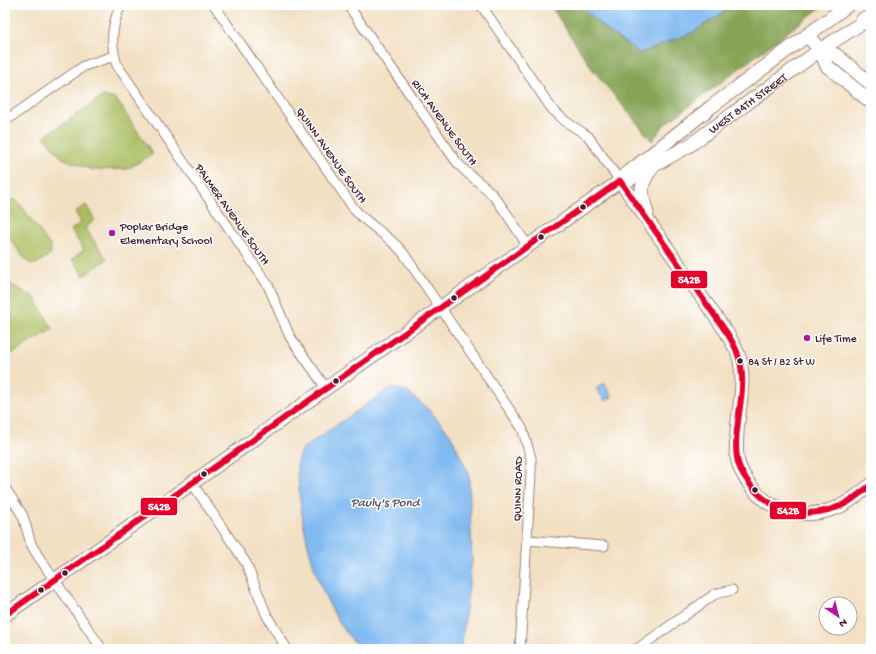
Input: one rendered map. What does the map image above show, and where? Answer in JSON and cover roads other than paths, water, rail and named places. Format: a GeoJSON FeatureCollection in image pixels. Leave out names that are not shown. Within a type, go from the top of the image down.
{"type":"FeatureCollection","features":[{"type":"Feature","properties":{"kind":"street","name":"PALMER AVENUE SOUTH"},"geometry":{"type":"LineString","coordinates":[[121,5],[114,21],[112,32],[114,56],[122,74],[268,285],[290,337],[326,388]]}},
{"type":"Feature","properties":{"kind":"street","name":"QUINN AVENUE SOUTH"},"geometry":{"type":"LineString","coordinates":[[214,5],[354,209],[365,222],[397,245],[441,308]]}},
{"type":"Feature","properties":{"kind":"street","name":"RICH AVENUE SOUTH"},"geometry":{"type":"LineString","coordinates":[[348,5],[464,172],[498,201],[528,246]]}},
{"type":"Feature","properties":{"kind":"street"},"geometry":{"type":"LineString","coordinates":[[481,5],[552,109],[564,121],[588,136],[727,333],[740,357],[742,380],[736,442],[737,458],[742,472],[758,496],[785,512],[810,514],[836,508],[871,485]]}},
{"type":"Feature","properties":{"kind":"street","name":"WEST 84TH STREET"},"geometry":{"type":"LineString","coordinates":[[5,615],[620,181],[626,173],[848,5]]}},
{"type":"Feature","properties":{"kind":"street","name":"WEST 84TH STREET"},"geometry":{"type":"LineString","coordinates":[[620,181],[630,179],[690,145],[820,50],[868,19]]}},
{"type":"Feature","properties":{"kind":"street"},"geometry":{"type":"LineString","coordinates":[[807,35],[820,50],[827,66],[871,102]]}},
{"type":"Feature","properties":{"kind":"street"},"geometry":{"type":"LineString","coordinates":[[820,50],[836,55],[871,84]]}},
{"type":"Feature","properties":{"kind":"street"},"geometry":{"type":"LineString","coordinates":[[5,121],[84,66],[114,56]]}},
{"type":"Feature","properties":{"kind":"street"},"geometry":{"type":"LineString","coordinates":[[650,223],[641,188],[644,178],[653,167]]}},
{"type":"Feature","properties":{"kind":"street","name":"QUINN ROAD"},"geometry":{"type":"LineString","coordinates":[[441,308],[522,428],[531,458],[520,649]]}},
{"type":"Feature","properties":{"kind":"street"},"geometry":{"type":"LineString","coordinates":[[192,483],[246,563],[267,616],[287,649]]}},
{"type":"Feature","properties":{"kind":"street"},"geometry":{"type":"LineString","coordinates":[[5,488],[23,516],[31,544],[54,581],[102,649]]}},
{"type":"Feature","properties":{"kind":"street"},"geometry":{"type":"LineString","coordinates":[[527,540],[604,546]]}},
{"type":"Feature","properties":{"kind":"street"},"geometry":{"type":"LineString","coordinates":[[637,649],[715,594],[732,590]]}},
{"type":"Feature","properties":{"kind":"water"},"geometry":{"type":"Polygon","coordinates":[[[580,5],[734,5],[693,32],[640,53],[605,29],[580,5]]]}},
{"type":"Feature","properties":{"kind":"water"},"geometry":{"type":"Polygon","coordinates":[[[604,383],[612,397],[605,401],[596,389],[604,383]]]}},
{"type":"Feature","properties":{"kind":"water","name":"Pauly's Pond"},"geometry":{"type":"Polygon","coordinates":[[[392,387],[409,393],[430,411],[450,434],[469,474],[472,561],[461,649],[360,649],[346,633],[335,615],[325,595],[310,554],[301,511],[297,469],[298,458],[302,449],[392,387]]]}},
{"type":"Feature","properties":{"kind":"place","name":"Poplar Bridge Elementary School"},"geometry":{"type":"Point","coordinates":[112,233]}},
{"type":"Feature","properties":{"kind":"place","name":"Life Time"},"geometry":{"type":"Point","coordinates":[807,338]}},
{"type":"Feature","properties":{"kind":"place","name":"84 St / 82 St W"},"geometry":{"type":"Point","coordinates":[740,361]}}]}
